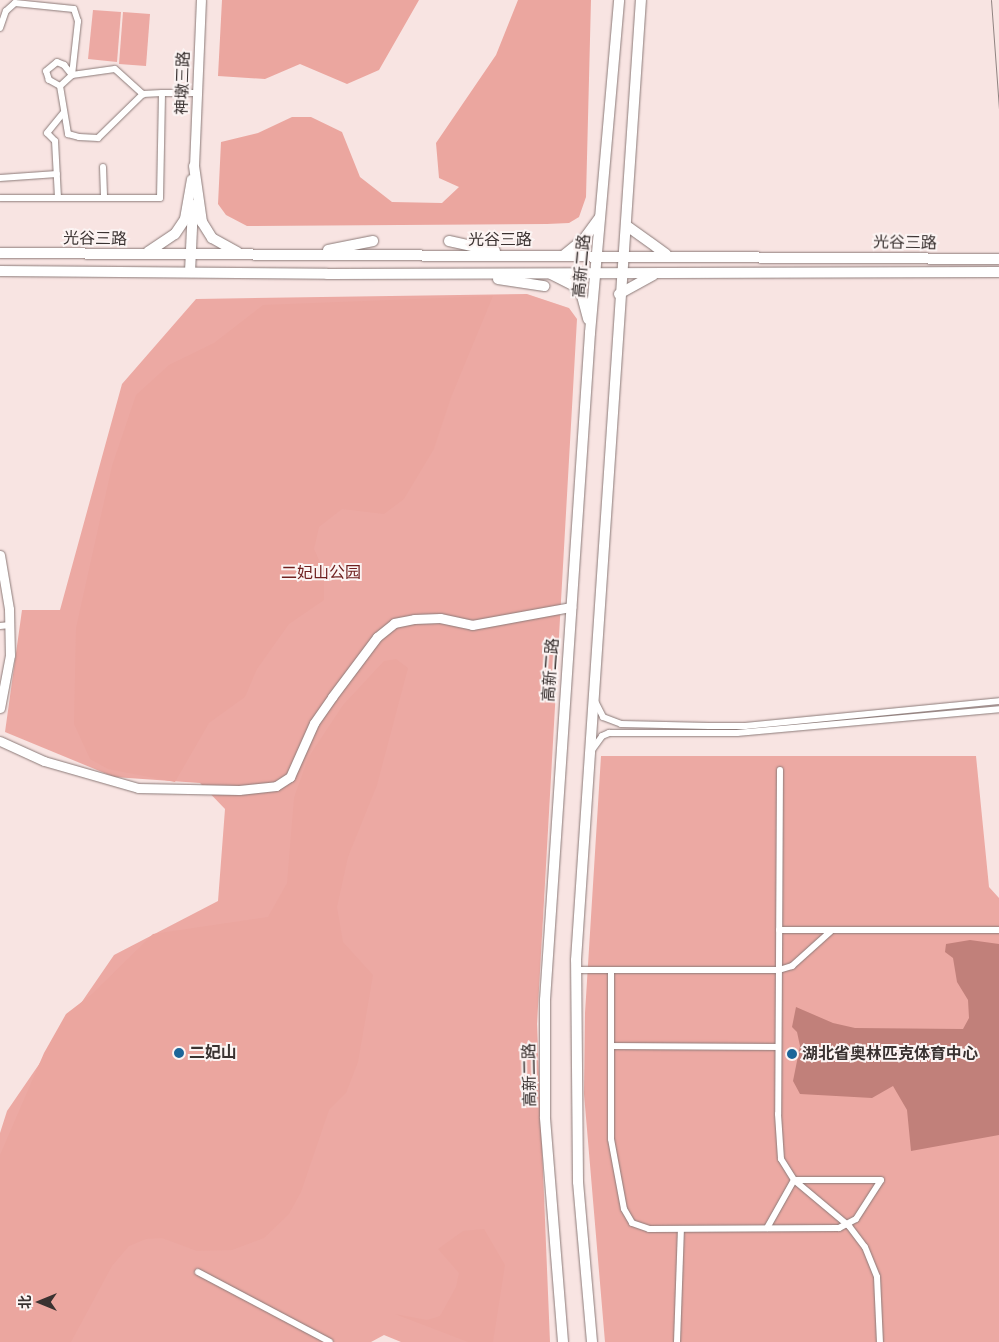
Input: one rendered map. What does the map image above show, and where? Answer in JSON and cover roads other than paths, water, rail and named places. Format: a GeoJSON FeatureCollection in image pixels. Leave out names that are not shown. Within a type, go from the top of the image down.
{"type":"FeatureCollection","features":[{"type":"Feature","properties":{"kind":"main road","name":"高新二路"},"geometry":{"type":"LineString","coordinates":[[563,1342],[549,1186],[544,1058],[571,607],[590,334],[619,0]]}},
{"type":"Feature","properties":{"kind":"main road"},"geometry":{"type":"LineString","coordinates":[[592,1342],[578,1182],[576,970],[621,272],[627,226],[641,0]]}},
{"type":"Feature","properties":{"kind":"main road"},"geometry":{"type":"LineString","coordinates":[[143,254],[159,247],[175,234],[185,219],[194,166]]}},
{"type":"Feature","properties":{"kind":"main road"},"geometry":{"type":"LineString","coordinates":[[190,272],[194,166]]}},
{"type":"Feature","properties":{"kind":"main road"},"geometry":{"type":"LineString","coordinates":[[194,166],[202,222],[212,238],[223,247],[245,255]]}},
{"type":"Feature","properties":{"kind":"main road"},"geometry":{"type":"LineString","coordinates":[[562,256],[588,235],[602,212]]}},
{"type":"Feature","properties":{"kind":"main road"},"geometry":{"type":"LineString","coordinates":[[627,226],[670,256]]}},
{"type":"Feature","properties":{"kind":"main road"},"geometry":{"type":"LineString","coordinates":[[306,255],[374,241]]}},
{"type":"Feature","properties":{"kind":"main road"},"geometry":{"type":"LineString","coordinates":[[449,241],[516,256]]}},
{"type":"Feature","properties":{"kind":"main road","name":"光谷三路"},"geometry":{"type":"LineString","coordinates":[[0,253],[623,255],[999,259]]}},
{"type":"Feature","properties":{"kind":"main road","name":"光谷三路"},"geometry":{"type":"LineString","coordinates":[[0,271],[467,274],[596,272],[999,272]]}},
{"type":"Feature","properties":{"kind":"main road"},"geometry":{"type":"LineString","coordinates":[[548,273],[573,285],[582,296],[590,334]]}},
{"type":"Feature","properties":{"kind":"main road"},"geometry":{"type":"LineString","coordinates":[[620,294],[640,280],[659,273]]}},
{"type":"Feature","properties":{"kind":"main road"},"geometry":{"type":"LineString","coordinates":[[467,274],[544,286]]}},
{"type":"Feature","properties":{"kind":"street","name":"神墩三路"},"geometry":{"type":"LineString","coordinates":[[194,166],[201,0]]}},
{"type":"Feature","properties":{"kind":"street"},"geometry":{"type":"LineString","coordinates":[[0,28],[6,11],[15,3],[74,9],[78,21],[72,75]]}},
{"type":"Feature","properties":{"kind":"street"},"geometry":{"type":"LineString","coordinates":[[60,86],[49,80],[46,72],[49,66],[56,62],[64,65],[72,75]]}},
{"type":"Feature","properties":{"kind":"street"},"geometry":{"type":"LineString","coordinates":[[60,86],[72,75],[115,69],[143,94]]}},
{"type":"Feature","properties":{"kind":"street"},"geometry":{"type":"LineString","coordinates":[[60,86],[68,134],[98,138],[143,94],[197,93]]}},
{"type":"Feature","properties":{"kind":"street"},"geometry":{"type":"LineString","coordinates":[[0,198],[160,198],[162,93]]}},
{"type":"Feature","properties":{"kind":"street"},"geometry":{"type":"LineString","coordinates":[[58,198],[55,141],[47,133],[64,112]]}},
{"type":"Feature","properties":{"kind":"street"},"geometry":{"type":"LineString","coordinates":[[103,167],[104,198]]}},
{"type":"Feature","properties":{"kind":"street"},"geometry":{"type":"LineString","coordinates":[[0,178],[57,174]]}},
{"type":"Feature","properties":{"kind":"street"},"geometry":{"type":"LineString","coordinates":[[0,555],[5,573],[10,625],[10,655],[0,708]]}},
{"type":"Feature","properties":{"kind":"street"},"geometry":{"type":"LineString","coordinates":[[0,741],[44,761],[138,788],[238,790],[276,786],[290,777],[314,723],[332,697],[377,637],[394,623],[414,618],[440,618],[472,624],[571,607]]}},
{"type":"Feature","properties":{"kind":"street"},"geometry":{"type":"LineString","coordinates":[[0,626],[10,625]]}},
{"type":"Feature","properties":{"kind":"street"},"geometry":{"type":"LineString","coordinates":[[594,699],[603,717],[621,724],[709,726],[745,726],[999,701]]}},
{"type":"Feature","properties":{"kind":"street"},"geometry":{"type":"LineString","coordinates":[[589,756],[595,744],[609,733],[737,733],[999,709]]}},
{"type":"Feature","properties":{"kind":"street"},"geometry":{"type":"LineString","coordinates":[[780,770],[778,1137],[781,1159],[794,1180],[849,1226],[865,1247],[877,1277],[880,1342]]}},
{"type":"Feature","properties":{"kind":"street"},"geometry":{"type":"LineString","coordinates":[[779,930],[999,930]]}},
{"type":"Feature","properties":{"kind":"street"},"geometry":{"type":"LineString","coordinates":[[576,970],[778,970],[792,966],[830,931]]}},
{"type":"Feature","properties":{"kind":"street"},"geometry":{"type":"LineString","coordinates":[[611,971],[611,1139],[624,1209],[632,1223],[639,1227],[681,1230],[849,1226],[866,1206],[881,1180],[794,1180]]}},
{"type":"Feature","properties":{"kind":"street"},"geometry":{"type":"LineString","coordinates":[[611,1046],[778,1047]]}},
{"type":"Feature","properties":{"kind":"street"},"geometry":{"type":"LineString","coordinates":[[767,1228],[794,1180]]}},
{"type":"Feature","properties":{"kind":"street"},"geometry":{"type":"LineString","coordinates":[[678,1342],[681,1230]]}},
{"type":"Feature","properties":{"kind":"street"},"geometry":{"type":"LineString","coordinates":[[198,1272],[330,1342]]}},
{"type":"Feature","properties":{"kind":"tram line"},"geometry":{"type":"LineString","coordinates":[[991,0],[999,109]]}},
{"type":"Feature","properties":{"kind":"place","name":"二妃山"},"geometry":{"type":"Point","coordinates":[179,1053]}},
{"type":"Feature","properties":{"kind":"place","name":"湖北省奥林匹克体育中心"},"geometry":{"type":"Point","coordinates":[792,1054]}},
{"type":"Feature","properties":{"kind":"park label","name":"二妃山公园"},"geometry":{"type":"Point","coordinates":[321,573]}}]}
